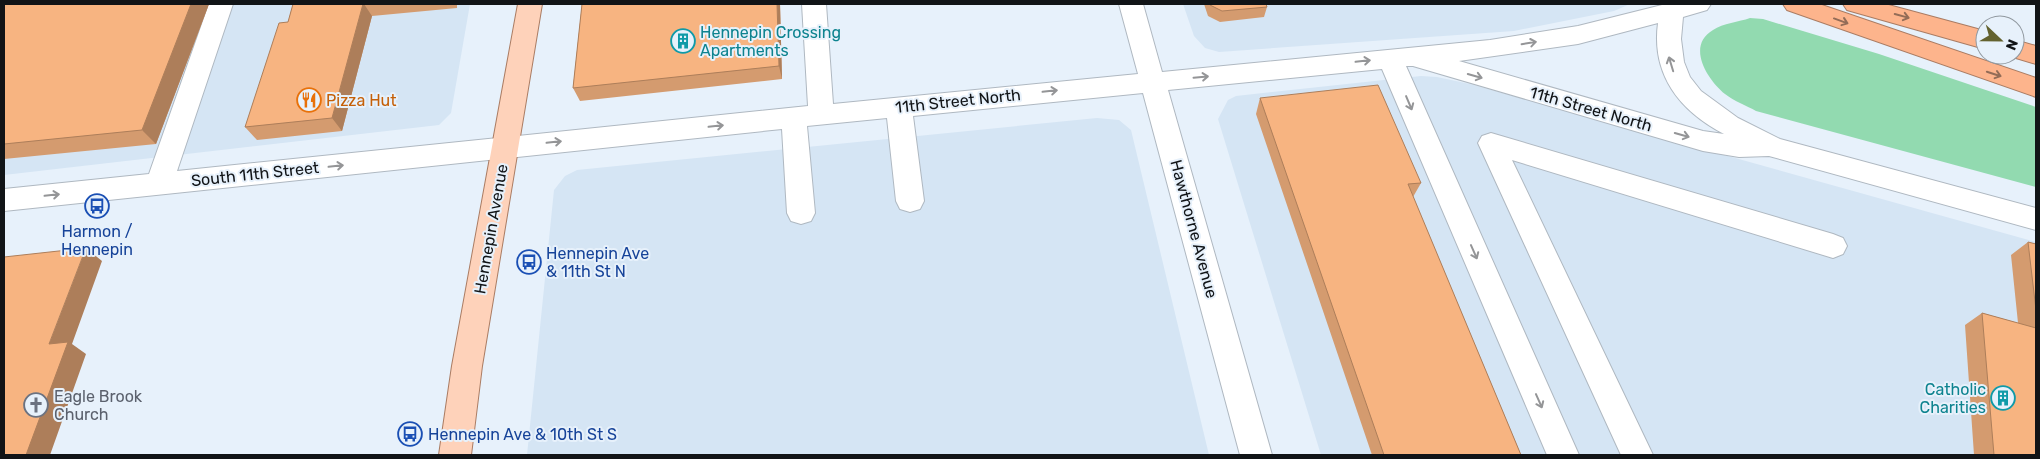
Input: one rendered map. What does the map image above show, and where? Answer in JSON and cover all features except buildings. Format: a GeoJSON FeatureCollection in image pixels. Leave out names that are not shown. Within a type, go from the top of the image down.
{"type":"FeatureCollection","features":[{"type":"Feature","properties":{"kind":"highway"},"geometry":{"type":"LineString","coordinates":[[1795,4],[2036,88]]}},
{"type":"Feature","properties":{"kind":"highway"},"geometry":{"type":"LineString","coordinates":[[1855,4],[1975,37]]}},
{"type":"Feature","properties":{"kind":"main road","name":"Hennepin Avenue"},"geometry":{"type":"LineString","coordinates":[[455,455],[466,366],[530,4]]}},
{"type":"Feature","properties":{"kind":"street"},"geometry":{"type":"LineString","coordinates":[[159,184],[221,4]]}},
{"type":"Feature","properties":{"kind":"street"},"geometry":{"type":"LineString","coordinates":[[814,4],[821,115]]}},
{"type":"Feature","properties":{"kind":"street","name":"Hawthorne Avenue"},"geometry":{"type":"LineString","coordinates":[[1131,4],[1256,455]]}},
{"type":"Feature","properties":{"kind":"street","name":"11th Street North"},"geometry":{"type":"LineString","coordinates":[[506,146],[1401,57],[1548,40],[1689,7]]}},
{"type":"Feature","properties":{"kind":"street","name":"11th Street North"},"geometry":{"type":"LineString","coordinates":[[1689,7],[1668,27],[1667,48],[1672,67],[1682,87],[1716,116],[1774,147],[2036,219]]}},
{"type":"Feature","properties":{"kind":"street"},"geometry":{"type":"LineString","coordinates":[[1401,57],[1563,455]]}},
{"type":"Feature","properties":{"kind":"street","name":"11th Street North"},"geometry":{"type":"LineString","coordinates":[[1401,57],[1715,144],[1739,147],[1774,147]]}},
{"type":"Feature","properties":{"kind":"street"},"geometry":{"type":"LineString","coordinates":[[899,107],[910,201]]}},
{"type":"Feature","properties":{"kind":"street"},"geometry":{"type":"LineString","coordinates":[[794,118],[800,213]]}},
{"type":"Feature","properties":{"kind":"street"},"geometry":{"type":"LineString","coordinates":[[1637,455],[1491,143],[1833,246]]}},
{"type":"Feature","properties":{"kind":"street","name":"South 11th Street"},"geometry":{"type":"LineString","coordinates":[[4,200],[506,146]]}},
{"type":"Feature","properties":{"kind":"shaded area"},"geometry":{"type":"Polygon","coordinates":[[[4,4],[470,4],[451,113],[439,125],[4,175],[4,4]]]}},
{"type":"Feature","properties":{"kind":"shaded area"},"geometry":{"type":"Polygon","coordinates":[[[1183,4],[1630,4],[1614,11],[1514,31],[1219,52],[1205,48],[1194,36],[1183,4]]]}},
{"type":"Feature","properties":{"kind":"shaded area"},"geometry":{"type":"Polygon","coordinates":[[[1421,76],[1437,77],[1470,84],[2036,242],[2036,455],[1321,455],[1218,119],[1228,100],[1236,96],[1421,76]]]}},
{"type":"Feature","properties":{"kind":"shaded area"},"geometry":{"type":"Polygon","coordinates":[[[1097,118],[1119,120],[1131,130],[1209,455],[527,455],[554,190],[565,176],[577,170],[1097,118]]]}},
{"type":"Feature","properties":{"kind":"green space"},"geometry":{"type":"Polygon","coordinates":[[[1750,18],[1763,19],[1879,54],[2036,107],[2036,187],[1756,111],[1732,99],[1718,88],[1706,71],[1700,53],[1701,45],[1705,37],[1713,30],[1726,24],[1750,18]]]}},
{"type":"Feature","properties":{"kind":"place","name":"Hennepin Crossing Apartments"},"geometry":{"type":"Point","coordinates":[683,41]}},
{"type":"Feature","properties":{"kind":"place","name":"Pizza Hut"},"geometry":{"type":"Point","coordinates":[309,100]}},
{"type":"Feature","properties":{"kind":"place","name":"Harmon / Hennepin"},"geometry":{"type":"Point","coordinates":[97,206]}},
{"type":"Feature","properties":{"kind":"place","name":"Hennepin Ave & 11th St N"},"geometry":{"type":"Point","coordinates":[529,262]}},
{"type":"Feature","properties":{"kind":"place","name":"Catholic Charities"},"geometry":{"type":"Point","coordinates":[2003,398]}},
{"type":"Feature","properties":{"kind":"place","name":"Eagle Brook Church"},"geometry":{"type":"Point","coordinates":[36,405]}},
{"type":"Feature","properties":{"kind":"place","name":"Hennepin Ave & 10th St S"},"geometry":{"type":"Point","coordinates":[410,434]}}]}
